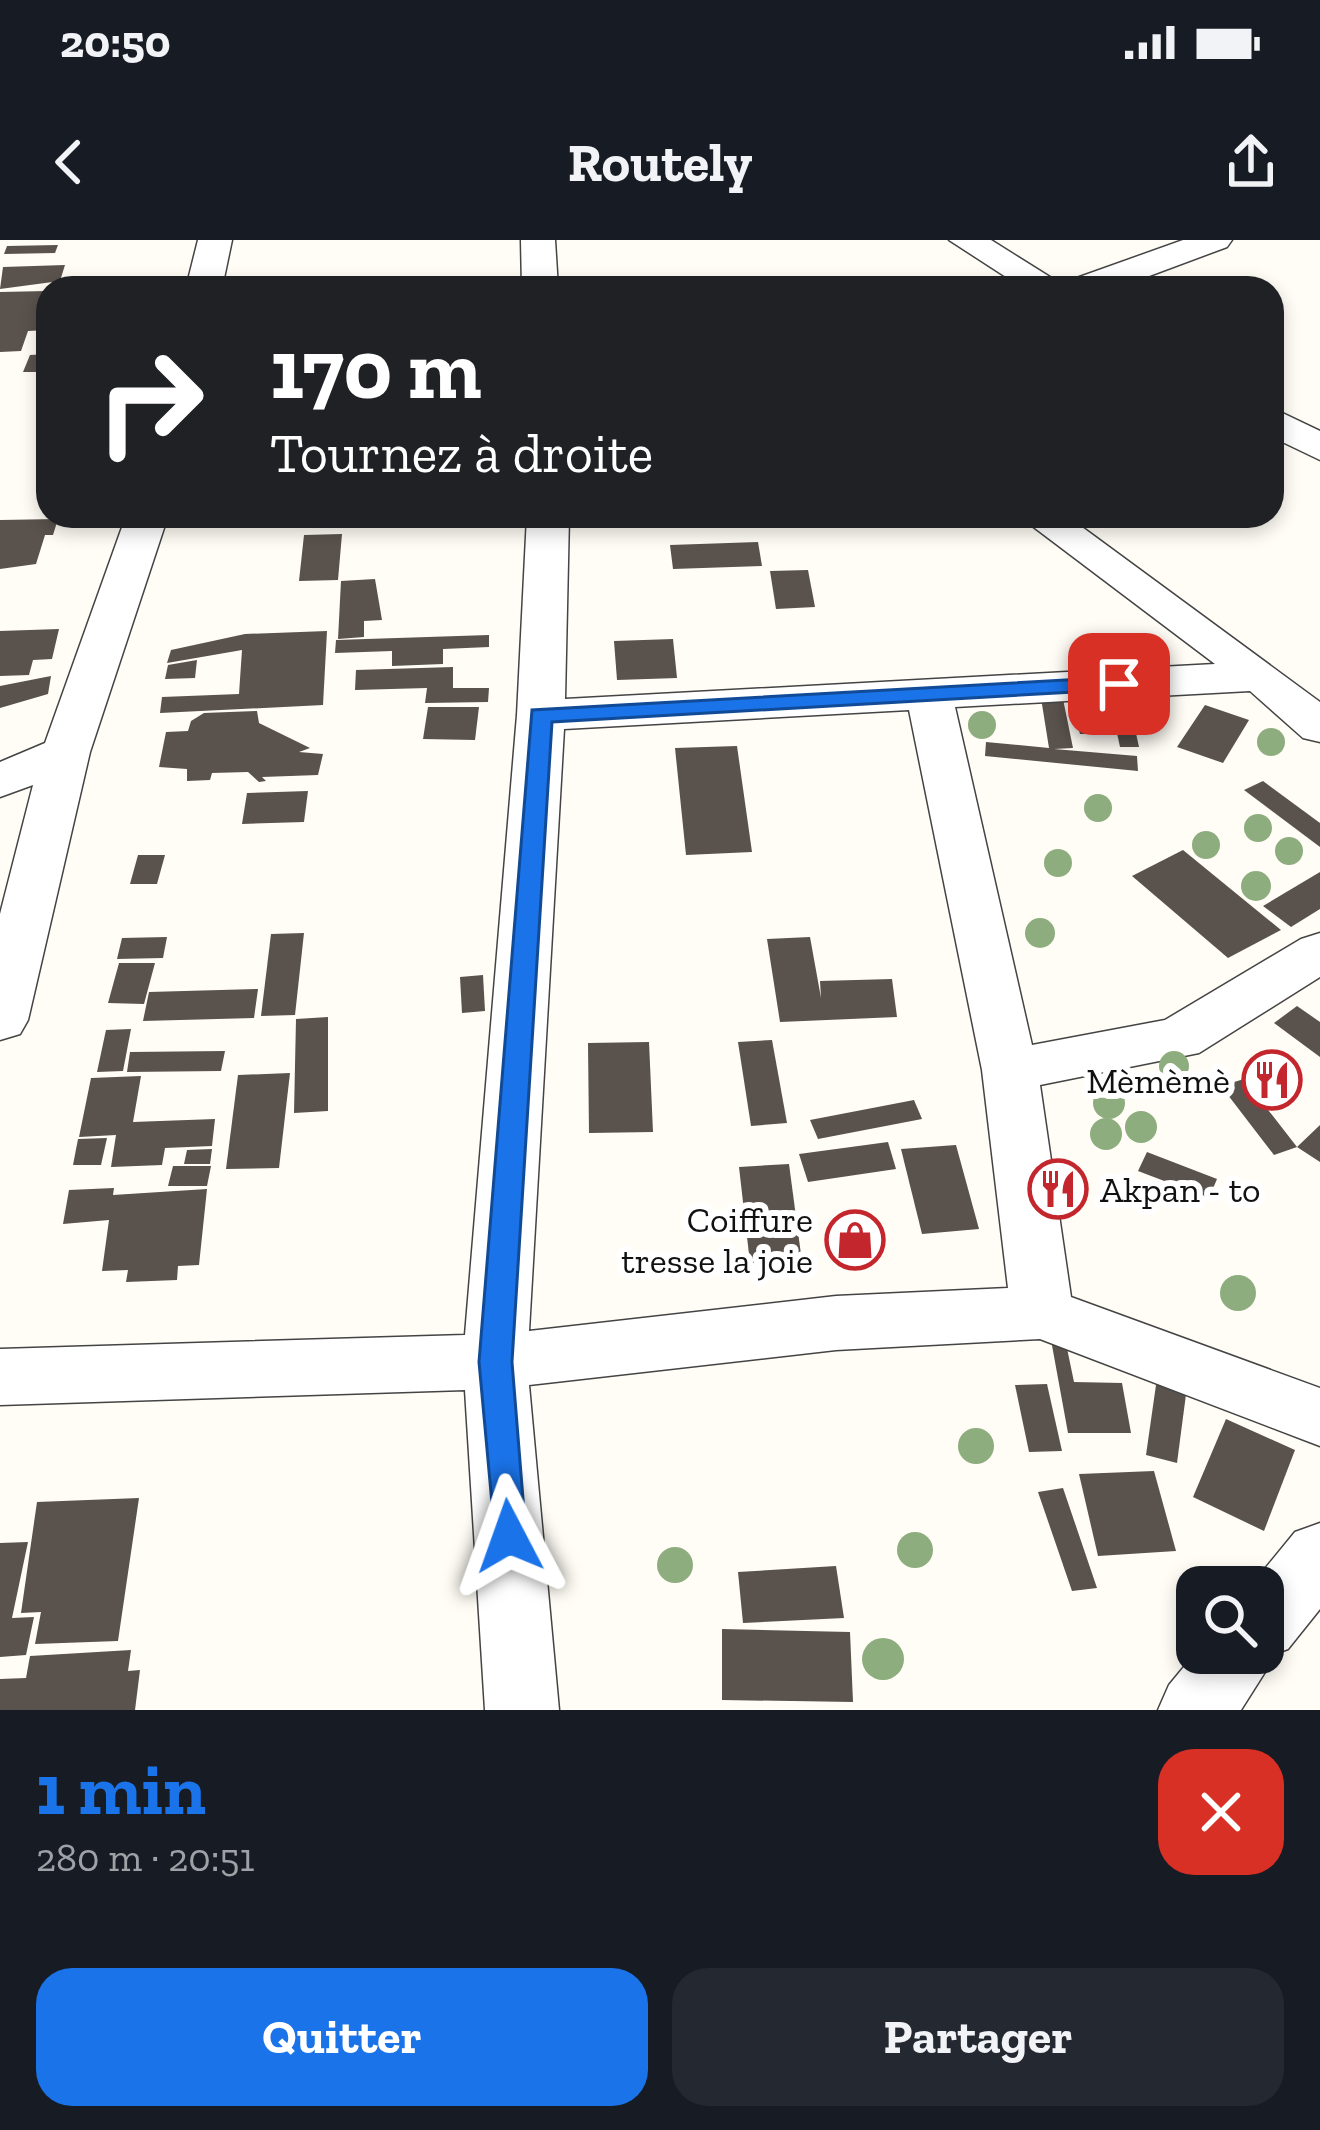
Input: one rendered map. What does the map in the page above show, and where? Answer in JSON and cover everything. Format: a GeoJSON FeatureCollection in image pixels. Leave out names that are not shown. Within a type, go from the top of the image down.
{"type":"FeatureCollection","features":[{"type":"Feature","properties":{"kind":"street"},"geometry":{"type":"LineString","coordinates":[[206,276],[215,240]]}},
{"type":"Feature","properties":{"kind":"street"},"geometry":{"type":"LineString","coordinates":[[538,240],[540,276]]}},
{"type":"Feature","properties":{"kind":"street"},"geometry":{"type":"LineString","coordinates":[[966,240],[1028,276]]}},
{"type":"Feature","properties":{"kind":"street"},"geometry":{"type":"LineString","coordinates":[[1117,276],[1215,240]]}},
{"type":"Feature","properties":{"kind":"street"},"geometry":{"type":"LineString","coordinates":[[1284,426],[1320,448]]}},
{"type":"Feature","properties":{"kind":"street"},"geometry":{"type":"LineString","coordinates":[[1284,459],[1320,458]]}},
{"type":"Feature","properties":{"kind":"street"},"geometry":{"type":"LineString","coordinates":[[0,1020],[66,752],[143,528]]}},
{"type":"Feature","properties":{"kind":"street"},"geometry":{"type":"LineString","coordinates":[[522,1710],[496,1362],[541,715],[548,528]]}},
{"type":"Feature","properties":{"kind":"street"},"geometry":{"type":"LineString","coordinates":[[1057,528],[1261,676],[1320,727]]}},
{"type":"Feature","properties":{"kind":"street"},"geometry":{"type":"LineString","coordinates":[[541,715],[1261,676]]}},
{"type":"Feature","properties":{"kind":"street"},"geometry":{"type":"LineString","coordinates":[[929,694],[1010,1070],[1042,1313]]}},
{"type":"Feature","properties":{"kind":"street"},"geometry":{"type":"LineString","coordinates":[[0,781],[66,752]]}},
{"type":"Feature","properties":{"kind":"street"},"geometry":{"type":"LineString","coordinates":[[1010,1070],[1178,1038],[1320,952]]}},
{"type":"Feature","properties":{"kind":"street"},"geometry":{"type":"LineString","coordinates":[[0,1377],[496,1362],[836,1323],[1042,1313],[1320,1417]]}},
{"type":"Feature","properties":{"kind":"street"},"geometry":{"type":"LineString","coordinates":[[1284,1599],[1320,1555]]}},
{"type":"Feature","properties":{"kind":"street"},"geometry":{"type":"LineString","coordinates":[[1195,1710],[1224,1674]]}},
{"type":"Feature","properties":{"kind":"building"},"geometry":{"type":"Polygon","coordinates":[[[58,245],[55,253],[4,254],[7,246],[58,245]]]}},
{"type":"Feature","properties":{"kind":"building"},"geometry":{"type":"Polygon","coordinates":[[[65,265],[62,276],[36,276],[36,284],[0,289],[3,267],[65,265]]]}},
{"type":"Feature","properties":{"kind":"building"},"geometry":{"type":"Polygon","coordinates":[[[36,291],[36,331],[28,331],[21,351],[0,352],[0,292],[36,291]]]}},
{"type":"Feature","properties":{"kind":"building"},"geometry":{"type":"Polygon","coordinates":[[[30,355],[36,355],[36,372],[23,372],[30,355]]]}},
{"type":"Feature","properties":{"kind":"building"},"geometry":{"type":"Polygon","coordinates":[[[36,519],[36,528],[55,528],[53,535],[45,535],[36,564],[0,569],[0,520],[36,519]]]}},
{"type":"Feature","properties":{"kind":"building"},"geometry":{"type":"Polygon","coordinates":[[[342,534],[338,580],[299,581],[304,535],[342,534]]]}},
{"type":"Feature","properties":{"kind":"building"},"geometry":{"type":"Polygon","coordinates":[[[758,542],[762,566],[673,569],[670,545],[758,542]]]}},
{"type":"Feature","properties":{"kind":"building"},"geometry":{"type":"Polygon","coordinates":[[[808,570],[815,607],[776,609],[770,571],[808,570]]]}},
{"type":"Feature","properties":{"kind":"building"},"geometry":{"type":"Polygon","coordinates":[[[375,579],[382,620],[364,621],[364,637],[338,639],[341,581],[375,579]]]}},
{"type":"Feature","properties":{"kind":"building"},"geometry":{"type":"Polygon","coordinates":[[[59,629],[52,659],[33,660],[29,675],[0,676],[0,631],[59,629]]]}},
{"type":"Feature","properties":{"kind":"building"},"geometry":{"type":"Polygon","coordinates":[[[327,631],[323,705],[160,713],[162,697],[239,694],[242,650],[167,663],[171,650],[245,634],[327,631]]]}},
{"type":"Feature","properties":{"kind":"building"},"geometry":{"type":"Polygon","coordinates":[[[489,635],[489,647],[443,649],[443,664],[392,666],[392,651],[335,653],[336,640],[489,635]]]}},
{"type":"Feature","properties":{"kind":"building"},"geometry":{"type":"Polygon","coordinates":[[[673,639],[677,678],[617,680],[614,641],[673,639]]]}},
{"type":"Feature","properties":{"kind":"building"},"geometry":{"type":"Polygon","coordinates":[[[197,660],[195,678],[165,679],[168,665],[197,660]]]}},
{"type":"Feature","properties":{"kind":"building"},"geometry":{"type":"Polygon","coordinates":[[[453,667],[453,688],[489,688],[488,702],[425,703],[427,688],[355,690],[356,670],[453,667]]]}},
{"type":"Feature","properties":{"kind":"building"},"geometry":{"type":"Polygon","coordinates":[[[51,676],[48,694],[0,708],[0,686],[51,676]]]}},
{"type":"Feature","properties":{"kind":"building"},"geometry":{"type":"Polygon","coordinates":[[[1041,698],[1063,699],[1073,748],[1054,749],[1137,756],[1138,771],[985,756],[986,742],[1049,748],[1041,698]]]}},
{"type":"Feature","properties":{"kind":"building"},"geometry":{"type":"Polygon","coordinates":[[[1110,701],[1129,701],[1139,747],[1120,747],[1110,701]]]}},
{"type":"Feature","properties":{"kind":"building"},"geometry":{"type":"Polygon","coordinates":[[[1071,702],[1091,702],[1101,734],[1080,734],[1071,702]]]}},
{"type":"Feature","properties":{"kind":"building"},"geometry":{"type":"Polygon","coordinates":[[[1205,705],[1249,720],[1223,763],[1177,747],[1205,705]]]}},
{"type":"Feature","properties":{"kind":"building"},"geometry":{"type":"Polygon","coordinates":[[[428,707],[479,707],[475,740],[423,739],[428,707]]]}},
{"type":"Feature","properties":{"kind":"building"},"geometry":{"type":"Polygon","coordinates":[[[257,711],[259,723],[310,748],[299,752],[323,754],[318,775],[262,777],[266,781],[259,782],[248,772],[212,773],[210,780],[187,781],[187,769],[159,767],[166,732],[188,731],[191,721],[204,713],[257,711]]]}},
{"type":"Feature","properties":{"kind":"building"},"geometry":{"type":"Polygon","coordinates":[[[737,746],[752,852],[686,855],[675,748],[737,746]]]}},
{"type":"Feature","properties":{"kind":"building"},"geometry":{"type":"Polygon","coordinates":[[[1263,781],[1320,823],[1320,847],[1244,790],[1263,781]]]}},
{"type":"Feature","properties":{"kind":"building"},"geometry":{"type":"Polygon","coordinates":[[[308,791],[304,822],[242,824],[247,793],[308,791]]]}},
{"type":"Feature","properties":{"kind":"building"},"geometry":{"type":"Polygon","coordinates":[[[1183,850],[1281,930],[1228,958],[1132,876],[1183,850]]]}},
{"type":"Feature","properties":{"kind":"building"},"geometry":{"type":"Polygon","coordinates":[[[138,855],[165,855],[157,884],[130,884],[138,855]]]}},
{"type":"Feature","properties":{"kind":"building"},"geometry":{"type":"Polygon","coordinates":[[[1320,872],[1320,909],[1291,927],[1263,906],[1320,872]]]}},
{"type":"Feature","properties":{"kind":"building"},"geometry":{"type":"Polygon","coordinates":[[[304,933],[295,1015],[261,1016],[271,934],[304,933]]]}},
{"type":"Feature","properties":{"kind":"building"},"geometry":{"type":"Polygon","coordinates":[[[167,937],[163,958],[117,959],[122,938],[167,937]]]}},
{"type":"Feature","properties":{"kind":"building"},"geometry":{"type":"Polygon","coordinates":[[[810,937],[821,998],[820,981],[892,979],[897,1017],[780,1022],[767,939],[810,937]]]}},
{"type":"Feature","properties":{"kind":"building"},"geometry":{"type":"Polygon","coordinates":[[[119,963],[155,963],[144,1004],[108,1003],[119,963]]]}},
{"type":"Feature","properties":{"kind":"building"},"geometry":{"type":"Polygon","coordinates":[[[483,975],[485,1011],[462,1013],[460,977],[483,975]]]}},
{"type":"Feature","properties":{"kind":"building"},"geometry":{"type":"Polygon","coordinates":[[[258,989],[254,1018],[143,1021],[149,992],[258,989]]]}},
{"type":"Feature","properties":{"kind":"building"},"geometry":{"type":"Polygon","coordinates":[[[1297,1006],[1320,1022],[1320,1057],[1274,1023],[1297,1006]]]}},
{"type":"Feature","properties":{"kind":"building"},"geometry":{"type":"Polygon","coordinates":[[[328,1017],[328,1111],[294,1113],[296,1019],[328,1017]]]}},
{"type":"Feature","properties":{"kind":"building"},"geometry":{"type":"Polygon","coordinates":[[[131,1029],[123,1071],[97,1072],[106,1030],[131,1029]]]}},
{"type":"Feature","properties":{"kind":"building"},"geometry":{"type":"Polygon","coordinates":[[[772,1040],[787,1123],[751,1126],[738,1042],[772,1040]]]}},
{"type":"Feature","properties":{"kind":"building"},"geometry":{"type":"Polygon","coordinates":[[[649,1042],[653,1132],[589,1133],[588,1043],[649,1042]]]}},
{"type":"Feature","properties":{"kind":"building"},"geometry":{"type":"Polygon","coordinates":[[[225,1051],[221,1071],[127,1072],[130,1052],[225,1051]]]}},
{"type":"Feature","properties":{"kind":"building"},"geometry":{"type":"Polygon","coordinates":[[[290,1073],[279,1168],[226,1169],[238,1075],[290,1073]]]}},
{"type":"Feature","properties":{"kind":"building"},"geometry":{"type":"Polygon","coordinates":[[[141,1076],[133,1122],[215,1119],[212,1146],[165,1148],[162,1165],[111,1167],[116,1135],[79,1137],[91,1078],[141,1076]]]}},
{"type":"Feature","properties":{"kind":"building"},"geometry":{"type":"Polygon","coordinates":[[[1244,1079],[1297,1147],[1274,1155],[1221,1086],[1244,1079]]]}},
{"type":"Feature","properties":{"kind":"building"},"geometry":{"type":"Polygon","coordinates":[[[914,1100],[922,1119],[818,1139],[810,1120],[914,1100]]]}},
{"type":"Feature","properties":{"kind":"building"},"geometry":{"type":"Polygon","coordinates":[[[1320,1125],[1320,1162],[1297,1147],[1320,1125]]]}},
{"type":"Feature","properties":{"kind":"building"},"geometry":{"type":"Polygon","coordinates":[[[107,1138],[101,1165],[73,1165],[78,1139],[107,1138]]]}},
{"type":"Feature","properties":{"kind":"building"},"geometry":{"type":"Polygon","coordinates":[[[888,1142],[896,1169],[808,1182],[799,1154],[888,1142]]]}},
{"type":"Feature","properties":{"kind":"building"},"geometry":{"type":"Polygon","coordinates":[[[956,1145],[979,1229],[922,1234],[901,1149],[956,1145]]]}},
{"type":"Feature","properties":{"kind":"building"},"geometry":{"type":"Polygon","coordinates":[[[212,1149],[210,1164],[184,1164],[187,1150],[212,1149]]]}},
{"type":"Feature","properties":{"kind":"building"},"geometry":{"type":"Polygon","coordinates":[[[1147,1152],[1217,1179],[1209,1198],[1138,1171],[1147,1152]]]}},
{"type":"Feature","properties":{"kind":"building"},"geometry":{"type":"Polygon","coordinates":[[[789,1164],[802,1262],[750,1263],[739,1167],[789,1164]]]}},
{"type":"Feature","properties":{"kind":"building"},"geometry":{"type":"Polygon","coordinates":[[[173,1166],[211,1166],[207,1186],[168,1186],[173,1166]]]}},
{"type":"Feature","properties":{"kind":"building"},"geometry":{"type":"Polygon","coordinates":[[[114,1188],[113,1195],[207,1189],[199,1265],[178,1266],[177,1280],[126,1282],[128,1270],[102,1271],[109,1220],[63,1224],[69,1190],[114,1188]]]}},
{"type":"Feature","properties":{"kind":"building"},"geometry":{"type":"Polygon","coordinates":[[[1049,1329],[1063,1329],[1074,1382],[1122,1383],[1131,1433],[1068,1433],[1049,1329]]]}},
{"type":"Feature","properties":{"kind":"building"},"geometry":{"type":"Polygon","coordinates":[[[1158,1371],[1188,1379],[1177,1463],[1146,1455],[1158,1371]]]}},
{"type":"Feature","properties":{"kind":"building"},"geometry":{"type":"Polygon","coordinates":[[[1047,1384],[1062,1451],[1029,1452],[1015,1385],[1047,1384]]]}},
{"type":"Feature","properties":{"kind":"building"},"geometry":{"type":"Polygon","coordinates":[[[1226,1419],[1295,1450],[1264,1531],[1193,1497],[1226,1419]]]}},
{"type":"Feature","properties":{"kind":"building"},"geometry":{"type":"Polygon","coordinates":[[[1154,1471],[1176,1551],[1098,1556],[1079,1474],[1154,1471]]]}},
{"type":"Feature","properties":{"kind":"building"},"geometry":{"type":"Polygon","coordinates":[[[1063,1488],[1097,1588],[1072,1591],[1038,1492],[1063,1488]]]}},
{"type":"Feature","properties":{"kind":"building"},"geometry":{"type":"Polygon","coordinates":[[[139,1498],[118,1641],[35,1644],[41,1612],[21,1613],[37,1502],[139,1498]]]}},
{"type":"Feature","properties":{"kind":"building"},"geometry":{"type":"Polygon","coordinates":[[[28,1542],[12,1618],[34,1617],[26,1655],[0,1657],[0,1543],[28,1542]]]}},
{"type":"Feature","properties":{"kind":"building"},"geometry":{"type":"Polygon","coordinates":[[[836,1566],[844,1618],[743,1623],[738,1572],[836,1566]]]}},
{"type":"Feature","properties":{"kind":"building"},"geometry":{"type":"Polygon","coordinates":[[[722,1629],[850,1632],[853,1702],[722,1700],[722,1629]]]}},
{"type":"Feature","properties":{"kind":"building"},"geometry":{"type":"Polygon","coordinates":[[[131,1650],[128,1671],[140,1670],[135,1710],[0,1710],[0,1679],[26,1678],[30,1656],[131,1650]]]}},
{"type":"Feature","properties":{"kind":"place","name":"Mèmèmè"},"geometry":{"type":"Point","coordinates":[1272,1080]}},
{"type":"Feature","properties":{"kind":"place","name":"Akpan - to"},"geometry":{"type":"Point","coordinates":[1058,1189]}},
{"type":"Feature","properties":{"kind":"place","name":"Coiffure tresse la joie"},"geometry":{"type":"Point","coordinates":[855,1240]}},
{"type":"Feature","properties":{"kind":"route"},"geometry":{"type":"LineString","coordinates":[[509,1536],[496,1362],[541,715],[1119,684]]}}]}
